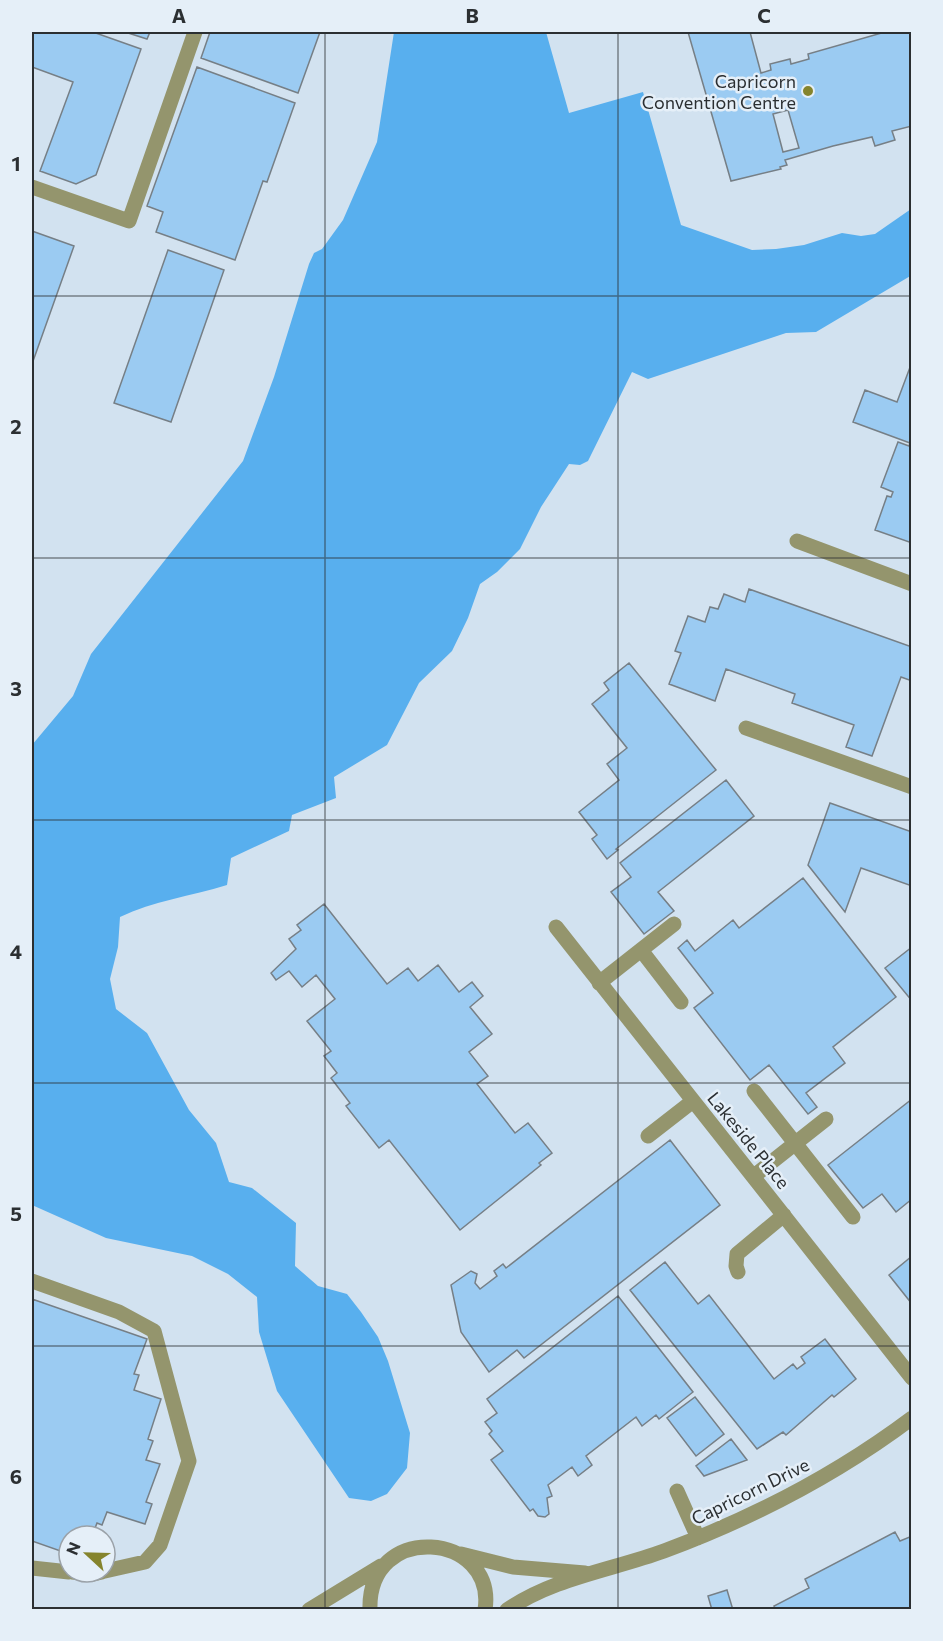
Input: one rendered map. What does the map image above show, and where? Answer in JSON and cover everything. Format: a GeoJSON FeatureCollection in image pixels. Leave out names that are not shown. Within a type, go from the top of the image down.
{"type":"FeatureCollection","features":[{"type":"Feature","properties":{"kind":"street"},"geometry":{"type":"LineString","coordinates":[[32,187],[129,220],[195,32]]}},
{"type":"Feature","properties":{"kind":"street"},"geometry":{"type":"LineString","coordinates":[[796,541],[912,584]]}},
{"type":"Feature","properties":{"kind":"street"},"geometry":{"type":"LineString","coordinates":[[746,728],[912,788]]}},
{"type":"Feature","properties":{"kind":"street"},"geometry":{"type":"LineString","coordinates":[[599,983],[674,924]]}},
{"type":"Feature","properties":{"kind":"street","name":"Lakeside Place"},"geometry":{"type":"LineString","coordinates":[[556,927],[912,1378]]}},
{"type":"Feature","properties":{"kind":"street"},"geometry":{"type":"LineString","coordinates":[[640,950],[681,1002]]}},
{"type":"Feature","properties":{"kind":"street"},"geometry":{"type":"LineString","coordinates":[[754,1091],[853,1217]]}},
{"type":"Feature","properties":{"kind":"street"},"geometry":{"type":"LineString","coordinates":[[648,1136],[693,1101]]}},
{"type":"Feature","properties":{"kind":"street"},"geometry":{"type":"LineString","coordinates":[[754,1176],[826,1119]]}},
{"type":"Feature","properties":{"kind":"street"},"geometry":{"type":"LineString","coordinates":[[738,1272],[737,1254],[784,1215]]}},
{"type":"Feature","properties":{"kind":"street"},"geometry":{"type":"LineString","coordinates":[[32,1281],[119,1312],[154,1331],[189,1461],[160,1545],[145,1562],[117,1569]]}},
{"type":"Feature","properties":{"kind":"street","name":"Capricorn Drive"},"geometry":{"type":"LineString","coordinates":[[507,1610],[540,1590],[698,1538],[796,1493],[843,1466],[912,1418]]}},
{"type":"Feature","properties":{"kind":"street"},"geometry":{"type":"LineString","coordinates":[[677,1491],[698,1538]]}},
{"type":"Feature","properties":{"kind":"street","name":"Capricorn Drive"},"geometry":{"type":"LineString","coordinates":[[386,1563],[411,1548],[426,1545],[513,1568],[594,1573]]}},
{"type":"Feature","properties":{"kind":"street"},"geometry":{"type":"LineString","coordinates":[[455,1552],[474,1569],[480,1580],[485,1592],[485,1610]]}},
{"type":"Feature","properties":{"kind":"street"},"geometry":{"type":"LineString","coordinates":[[309,1610],[386,1563]]}},
{"type":"Feature","properties":{"kind":"street"},"geometry":{"type":"LineString","coordinates":[[370,1610],[372,1586],[386,1563]]}},
{"type":"Feature","properties":{"kind":"street"},"geometry":{"type":"LineString","coordinates":[[32,1568],[57,1571]]}},
{"type":"Feature","properties":{"kind":"shaded area"},"geometry":{"type":"Polygon","coordinates":[[[32,32],[911,32],[911,1609],[32,1610],[32,32]]]}},
{"type":"Feature","properties":{"kind":"water"},"geometry":{"type":"Polygon","coordinates":[[[394,32],[546,32],[569,113],[643,92],[681,225],[752,250],[776,249],[804,245],[842,233],[861,236],[875,234],[911,209],[912,275],[816,332],[786,333],[648,379],[632,372],[588,461],[580,465],[569,464],[541,507],[520,549],[497,572],[480,584],[468,618],[452,651],[419,683],[387,745],[334,777],[336,798],[292,815],[289,831],[231,858],[227,885],[159,903],[120,917],[118,947],[110,979],[116,1009],[147,1033],[189,1110],[216,1143],[229,1182],[252,1188],[296,1223],[295,1266],[318,1286],[347,1294],[378,1337],[388,1361],[410,1433],[407,1468],[387,1494],[371,1501],[349,1498],[277,1391],[259,1332],[257,1297],[228,1274],[192,1256],[106,1238],[32,1205],[32,745],[73,696],[91,654],[243,461],[274,377],[309,264],[314,253],[322,249],[343,220],[377,142],[394,32]]]}},
{"type":"Feature","properties":{"kind":"building"},"geometry":{"type":"Polygon","coordinates":[[[32,32],[93,32],[141,49],[96,175],[76,184],[40,171],[73,82],[32,67],[32,32]]]}},
{"type":"Feature","properties":{"kind":"building"},"geometry":{"type":"Polygon","coordinates":[[[125,32],[150,32],[147,39],[125,32]]]}},
{"type":"Feature","properties":{"kind":"building"},"geometry":{"type":"Polygon","coordinates":[[[210,32],[320,32],[298,93],[201,58],[210,32]]]}},
{"type":"Feature","properties":{"kind":"building","name":"Capricorn Convention Centre"},"geometry":{"type":"Polygon","coordinates":[[[688,32],[750,32],[761,73],[771,70],[770,64],[790,59],[791,64],[809,59],[808,54],[885,32],[912,32],[912,126],[892,131],[895,140],[875,146],[872,137],[833,146],[785,160],[787,165],[780,167],[781,169],[731,181],[688,32]],[[788,110],[773,114],[783,152],[799,148],[788,110]]]}},
{"type":"Feature","properties":{"kind":"building"},"geometry":{"type":"Polygon","coordinates":[[[197,67],[295,103],[267,182],[263,181],[235,260],[156,232],[163,212],[147,206],[197,67]]]}},
{"type":"Feature","properties":{"kind":"building"},"geometry":{"type":"Polygon","coordinates":[[[32,231],[74,246],[32,364],[32,231]]]}},
{"type":"Feature","properties":{"kind":"building"},"geometry":{"type":"Polygon","coordinates":[[[168,250],[224,270],[171,422],[114,403],[168,250]]]}},
{"type":"Feature","properties":{"kind":"building"},"geometry":{"type":"Polygon","coordinates":[[[912,362],[912,543],[875,530],[887,496],[891,497],[893,492],[881,487],[898,442],[909,446],[910,443],[853,422],[865,390],[897,402],[912,362]]]}},
{"type":"Feature","properties":{"kind":"building"},"geometry":{"type":"Polygon","coordinates":[[[749,589],[912,647],[912,681],[901,677],[872,756],[846,747],[854,725],[792,703],[795,694],[726,669],[715,701],[669,684],[681,653],[675,651],[688,616],[705,622],[710,607],[718,609],[724,594],[745,602],[749,589]]]}},
{"type":"Feature","properties":{"kind":"building"},"geometry":{"type":"Polygon","coordinates":[[[629,663],[716,770],[616,849],[618,850],[607,859],[592,839],[597,835],[579,812],[619,780],[607,764],[627,748],[592,704],[609,690],[604,683],[629,663]]]}},
{"type":"Feature","properties":{"kind":"building"},"geometry":{"type":"Polygon","coordinates":[[[726,780],[754,816],[658,892],[674,911],[644,934],[611,892],[631,877],[620,863],[726,780]]]}},
{"type":"Feature","properties":{"kind":"building"},"geometry":{"type":"Polygon","coordinates":[[[830,803],[912,832],[912,886],[861,868],[845,912],[808,865],[830,803]]]}},
{"type":"Feature","properties":{"kind":"building"},"geometry":{"type":"Polygon","coordinates":[[[803,878],[896,997],[833,1047],[845,1063],[806,1093],[817,1107],[808,1114],[769,1065],[750,1080],[694,1008],[713,993],[678,948],[687,940],[695,951],[733,920],[739,928],[803,878]]]}},
{"type":"Feature","properties":{"kind":"building"},"geometry":{"type":"Polygon","coordinates":[[[324,904],[387,984],[408,968],[418,981],[438,965],[459,992],[472,982],[483,996],[470,1007],[492,1034],[469,1052],[488,1076],[477,1084],[515,1133],[528,1123],[552,1153],[539,1163],[541,1165],[460,1230],[389,1140],[379,1148],[346,1106],[350,1103],[331,1078],[337,1073],[324,1056],[331,1051],[307,1021],[335,999],[316,975],[302,987],[289,971],[276,980],[271,973],[296,949],[289,939],[301,930],[297,925],[324,904]]]}},
{"type":"Feature","properties":{"kind":"building"},"geometry":{"type":"Polygon","coordinates":[[[912,947],[912,1001],[885,968],[912,947]]]}},
{"type":"Feature","properties":{"kind":"building"},"geometry":{"type":"Polygon","coordinates":[[[912,1099],[912,1199],[896,1212],[882,1194],[863,1208],[828,1165],[912,1099]]]}},
{"type":"Feature","properties":{"kind":"building"},"geometry":{"type":"Polygon","coordinates":[[[670,1140],[720,1205],[524,1358],[517,1350],[489,1372],[461,1332],[451,1285],[471,1271],[477,1274],[475,1283],[480,1289],[497,1276],[494,1271],[503,1264],[506,1268],[670,1140]]]}},
{"type":"Feature","properties":{"kind":"building"},"geometry":{"type":"Polygon","coordinates":[[[912,1256],[912,1304],[889,1275],[912,1256]]]}},
{"type":"Feature","properties":{"kind":"building"},"geometry":{"type":"Polygon","coordinates":[[[665,1262],[698,1304],[709,1295],[774,1379],[793,1364],[797,1369],[805,1363],[801,1357],[825,1339],[856,1379],[834,1397],[832,1395],[786,1435],[783,1432],[757,1449],[630,1290],[665,1262]]]}},
{"type":"Feature","properties":{"kind":"building"},"geometry":{"type":"Polygon","coordinates":[[[618,1296],[693,1392],[659,1419],[656,1415],[642,1426],[636,1417],[586,1456],[592,1465],[578,1476],[572,1467],[548,1485],[552,1496],[547,1498],[549,1514],[545,1517],[538,1516],[533,1509],[530,1511],[491,1460],[503,1451],[489,1434],[492,1431],[485,1422],[497,1413],[487,1399],[618,1296]]]}},
{"type":"Feature","properties":{"kind":"building"},"geometry":{"type":"Polygon","coordinates":[[[32,1299],[147,1339],[134,1374],[139,1375],[134,1390],[161,1399],[148,1439],[153,1441],[146,1460],[160,1464],[146,1502],[152,1504],[145,1524],[107,1512],[102,1524],[57,1524],[57,1550],[32,1541],[32,1299]]]}},
{"type":"Feature","properties":{"kind":"building"},"geometry":{"type":"Polygon","coordinates":[[[695,1397],[724,1434],[696,1456],[667,1418],[695,1397]]]}},
{"type":"Feature","properties":{"kind":"building"},"geometry":{"type":"Polygon","coordinates":[[[731,1439],[747,1460],[704,1476],[696,1466],[731,1439]]]}},
{"type":"Feature","properties":{"kind":"building"},"geometry":{"type":"Polygon","coordinates":[[[895,1532],[900,1541],[912,1536],[912,1610],[776,1610],[774,1606],[809,1588],[805,1579],[895,1532]]]}},
{"type":"Feature","properties":{"kind":"building"},"geometry":{"type":"Polygon","coordinates":[[[727,1590],[733,1610],[712,1610],[708,1596],[727,1590]]]}},
{"type":"Feature","properties":{"kind":"place","name":"Capricorn Convention Centre"},"geometry":{"type":"Point","coordinates":[808,91]}}]}
